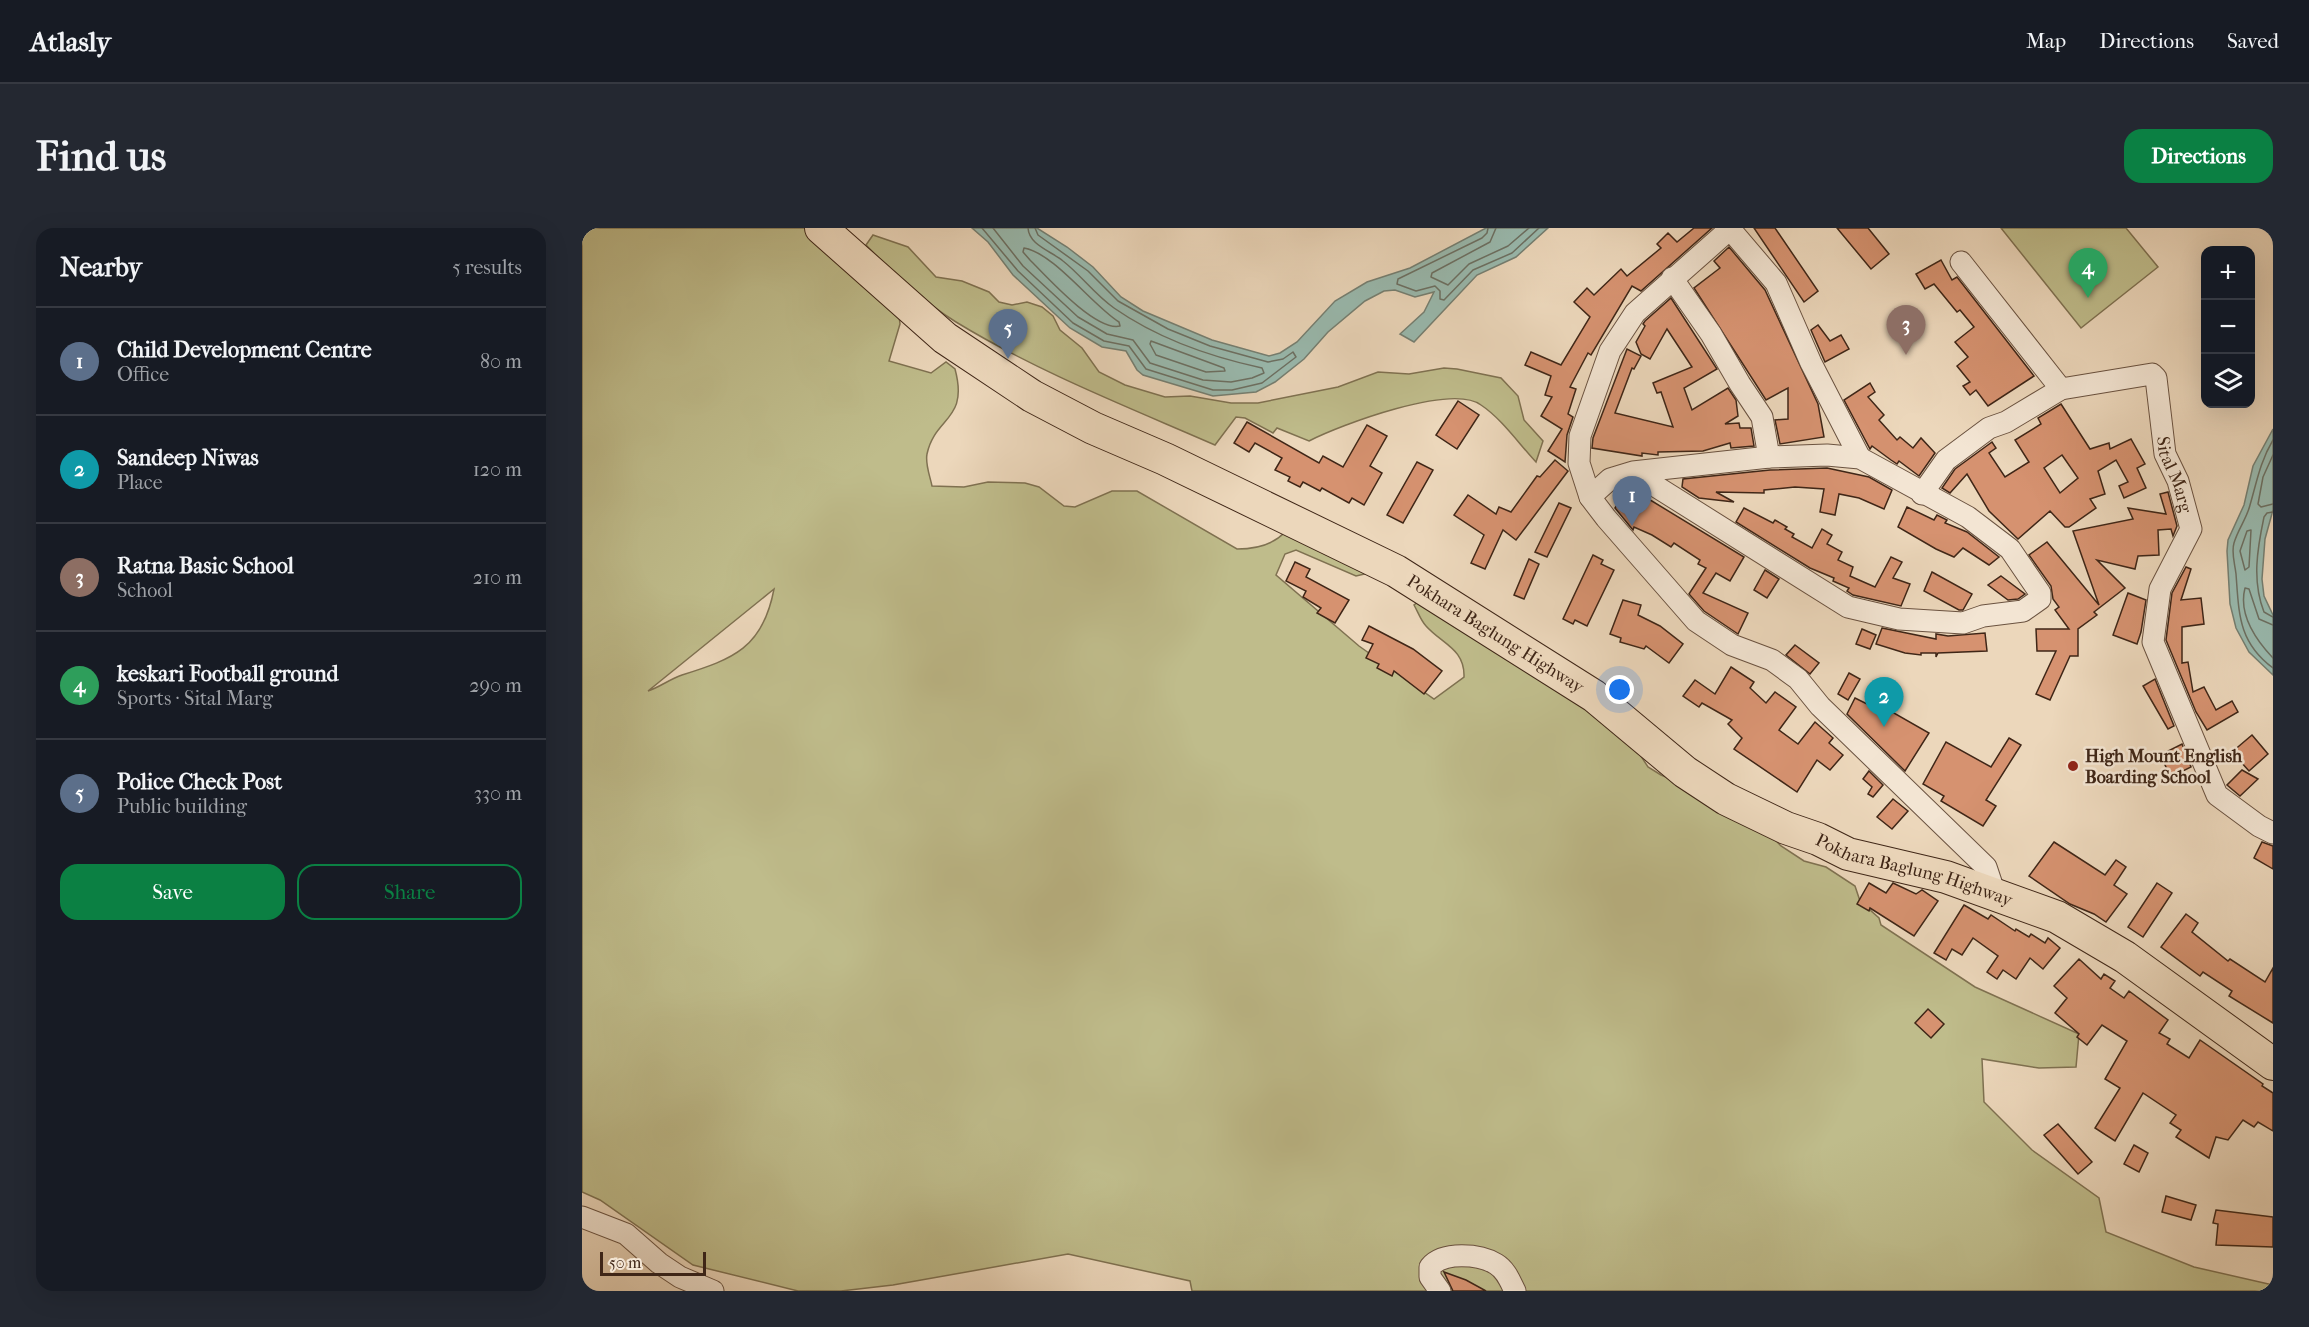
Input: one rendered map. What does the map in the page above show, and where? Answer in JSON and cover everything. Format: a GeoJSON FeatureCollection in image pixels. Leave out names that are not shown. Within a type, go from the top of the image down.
{"type":"FeatureCollection","features":[{"type":"Feature","properties":{"kind":"highway","name":"Pokhara Baglung Highway"},"geometry":{"type":"LineString","coordinates":[[821,228],[945,338],[1032,396],[1093,428],[1165,459],[1396,571],[1594,696],[1685,772],[1726,799],[1786,828],[1818,838],[1848,854],[1946,877],[2057,917],[2124,957],[2273,1064]]}},
{"type":"Feature","properties":{"kind":"street"},"geometry":{"type":"LineString","coordinates":[[1860,458],[1811,363],[1776,283],[1730,229],[1635,313],[1610,351],[1580,436],[1579,463],[1590,497],[1612,527],[1639,554],[1696,621],[1732,645],[1772,660],[1798,679],[1820,706],[1986,867],[1995,894]]}},
{"type":"Feature","properties":{"kind":"street"},"geometry":{"type":"LineString","coordinates":[[1922,494],[1946,460],[1989,428],[2006,422],[2061,389],[1961,262]]}},
{"type":"Feature","properties":{"kind":"street"},"geometry":{"type":"LineString","coordinates":[[1672,278],[1711,334],[1762,417],[1769,457]]}},
{"type":"Feature","properties":{"kind":"street","name":"Sital Marg"},"geometry":{"type":"LineString","coordinates":[[2061,389],[2152,374],[2156,378],[2165,454],[2178,481],[2191,529],[2160,589],[2153,642],[2217,795],[2259,826],[2273,832]]}},
{"type":"Feature","properties":{"kind":"street"},"geometry":{"type":"LineString","coordinates":[[1590,497],[1610,479],[1633,472],[1769,457],[1827,454],[1860,458],[1922,494],[1968,517],[2010,549],[2040,593],[2040,598],[2023,611],[1983,616],[1963,623],[1899,619],[1848,607],[1633,472]]}},
{"type":"Feature","properties":{"kind":"street"},"geometry":{"type":"LineString","coordinates":[[582,1217],[626,1234],[659,1263],[680,1277],[713,1291]]}},
{"type":"Feature","properties":{"kind":"street"},"geometry":{"type":"LineString","coordinates":[[1440,1291],[1430,1277],[1430,1267],[1438,1260],[1458,1257],[1476,1258],[1497,1265],[1510,1279],[1515,1291]]}},
{"type":"Feature","properties":{"kind":"shaded area"},"geometry":{"type":"Polygon","coordinates":[[[582,228],[814,228],[898,308],[900,324],[889,361],[931,373],[946,362],[955,369],[958,399],[949,417],[931,442],[927,454],[927,466],[932,486],[964,487],[988,482],[1025,483],[1039,487],[1064,506],[1075,507],[1112,491],[1137,491],[1237,549],[1263,545],[1275,540],[1285,532],[1369,573],[1356,576],[1296,550],[1285,554],[1276,575],[1359,646],[1434,699],[1464,677],[1463,668],[1457,653],[1423,622],[1414,605],[1422,599],[1628,736],[1648,767],[1661,775],[1744,808],[1781,846],[1804,861],[1826,867],[1855,886],[1860,901],[1879,918],[1881,925],[1975,987],[2079,1034],[2076,1067],[2039,1068],[1982,1059],[1984,1102],[2032,1150],[2099,1198],[2106,1232],[2194,1267],[2273,1285],[2273,1291],[1192,1291],[1190,1281],[1068,1254],[893,1285],[841,1291],[798,1291],[693,1265],[600,1200],[582,1192],[582,228]],[[774,589],[648,691],[716,663],[743,648],[754,638],[769,609],[774,589]]]}},
{"type":"Feature","properties":{"kind":"shaded area"},"geometry":{"type":"Polygon","coordinates":[[[2001,228],[2126,228],[2158,267],[2081,328],[2001,228]]]}},
{"type":"Feature","properties":{"kind":"shaded area"},"geometry":{"type":"Polygon","coordinates":[[[873,235],[908,247],[936,277],[962,281],[989,292],[999,302],[1012,305],[1027,302],[1042,307],[1053,316],[1060,330],[1082,348],[1099,372],[1125,385],[1165,397],[1190,396],[1231,403],[1258,403],[1338,387],[1378,372],[1409,374],[1444,368],[1457,369],[1501,378],[1518,396],[1524,420],[1543,441],[1536,462],[1503,424],[1481,405],[1467,400],[1446,399],[1369,417],[1309,441],[1277,428],[1273,433],[1245,418],[1236,417],[1215,445],[1051,373],[956,322],[908,286],[866,245],[873,235]]]}},
{"type":"Feature","properties":{"kind":"water"},"geometry":{"type":"Polygon","coordinates":[[[972,228],[1037,228],[1093,267],[1121,297],[1143,311],[1212,340],[1269,356],[1280,353],[1297,342],[1335,301],[1367,282],[1410,268],[1486,228],[1548,228],[1516,257],[1477,275],[1414,342],[1400,334],[1424,312],[1434,292],[1415,297],[1395,290],[1384,291],[1365,301],[1328,332],[1304,359],[1275,382],[1256,392],[1213,396],[1143,375],[1137,370],[1126,351],[1102,347],[1070,328],[1013,275],[988,242],[972,228]]]}},
{"type":"Feature","properties":{"kind":"water"},"geometry":{"type":"Polygon","coordinates":[[[2273,429],[2273,510],[2265,539],[2262,579],[2264,596],[2273,615],[2273,675],[2249,652],[2236,628],[2230,604],[2227,551],[2228,540],[2244,505],[2253,466],[2273,429]]]}},
{"type":"Feature","properties":{"kind":"building"},"geometry":{"type":"Polygon","coordinates":[[[1694,228],[1712,228],[1641,291],[1632,286],[1591,355],[1588,353],[1570,387],[1576,389],[1568,414],[1573,417],[1567,435],[1565,462],[1548,451],[1562,429],[1541,416],[1552,397],[1545,395],[1551,376],[1525,365],[1531,352],[1561,365],[1590,317],[1574,302],[1587,288],[1594,295],[1621,269],[1627,276],[1661,248],[1657,244],[1668,233],[1677,242],[1694,228]]]}},
{"type":"Feature","properties":{"kind":"building"},"geometry":{"type":"Polygon","coordinates":[[[1754,228],[1775,228],[1818,291],[1804,302],[1754,228]]]}},
{"type":"Feature","properties":{"kind":"building"},"geometry":{"type":"Polygon","coordinates":[[[1837,228],[1868,228],[1889,254],[1871,269],[1837,228]]]}},
{"type":"Feature","properties":{"kind":"building"},"geometry":{"type":"Polygon","coordinates":[[[1729,247],[1765,290],[1818,404],[1824,437],[1780,444],[1775,420],[1788,419],[1788,388],[1766,400],[1694,288],[1720,268],[1714,261],[1729,247]]]}},
{"type":"Feature","properties":{"kind":"building"},"geometry":{"type":"Polygon","coordinates":[[[1941,260],[1952,280],[1957,277],[2034,376],[1988,406],[1976,390],[1970,395],[1963,386],[1970,382],[1957,366],[1968,357],[1955,342],[1974,327],[1960,310],[1957,312],[1934,284],[1925,289],[1916,274],[1941,260]]]}},
{"type":"Feature","properties":{"kind":"building"},"geometry":{"type":"Polygon","coordinates":[[[1671,298],[1717,369],[1684,388],[1692,410],[1728,388],[1736,400],[1738,416],[1725,424],[1739,423],[1740,428],[1751,428],[1754,446],[1731,448],[1730,443],[1703,451],[1658,452],[1658,455],[1642,453],[1642,456],[1592,448],[1593,438],[1627,349],[1641,356],[1634,369],[1632,368],[1615,413],[1673,427],[1661,392],[1657,393],[1653,383],[1692,367],[1667,329],[1650,359],[1641,354],[1636,342],[1645,326],[1643,324],[1645,321],[1671,298]]]}},
{"type":"Feature","properties":{"kind":"building"},"geometry":{"type":"Polygon","coordinates":[[[1818,325],[1830,341],[1841,335],[1849,349],[1825,362],[1811,330],[1818,325]]]}},
{"type":"Feature","properties":{"kind":"building"},"geometry":{"type":"Polygon","coordinates":[[[1870,383],[1875,392],[1868,397],[1884,415],[1879,420],[1897,440],[1900,437],[1913,448],[1921,438],[1935,453],[1919,476],[1899,461],[1897,464],[1872,446],[1870,449],[1844,400],[1870,383]]]}},
{"type":"Feature","properties":{"kind":"building"},"geometry":{"type":"Polygon","coordinates":[[[1458,401],[1479,415],[1457,449],[1436,435],[1458,401]]]}},
{"type":"Feature","properties":{"kind":"building"},"geometry":{"type":"Polygon","coordinates":[[[2061,404],[2090,449],[2109,443],[2110,449],[2131,439],[2145,464],[2137,468],[2146,488],[2124,498],[2119,486],[2128,482],[2116,460],[2098,471],[2105,494],[2090,499],[2096,508],[2069,527],[2065,527],[2050,511],[2018,539],[1989,511],[1967,474],[1950,493],[1942,488],[1955,469],[1992,442],[1996,448],[1989,453],[2005,477],[2029,462],[2015,440],[2041,424],[2038,418],[2061,404]],[[2062,455],[2044,468],[2060,493],[2078,478],[2062,455]]]}},
{"type":"Feature","properties":{"kind":"building"},"geometry":{"type":"Polygon","coordinates":[[[1247,422],[1319,463],[1323,456],[1343,467],[1367,425],[1387,436],[1370,466],[1382,473],[1364,505],[1352,498],[1349,503],[1322,488],[1320,491],[1303,482],[1300,487],[1288,481],[1290,477],[1275,470],[1282,458],[1255,443],[1249,452],[1234,443],[1247,422]]]}},
{"type":"Feature","properties":{"kind":"building"},"geometry":{"type":"Polygon","coordinates":[[[1555,460],[1568,471],[1516,540],[1503,530],[1485,569],[1471,563],[1484,535],[1454,515],[1468,495],[1496,514],[1499,507],[1511,512],[1537,476],[1540,477],[1555,460]]]}},
{"type":"Feature","properties":{"kind":"building"},"geometry":{"type":"Polygon","coordinates":[[[1417,462],[1433,470],[1403,523],[1387,515],[1417,462]]]}},
{"type":"Feature","properties":{"kind":"building"},"geometry":{"type":"Polygon","coordinates":[[[1827,468],[1869,477],[1892,490],[1884,509],[1859,498],[1839,494],[1835,515],[1820,512],[1824,489],[1795,487],[1764,490],[1764,493],[1716,492],[1734,502],[1699,498],[1682,487],[1683,479],[1770,470],[1827,468]]]}},
{"type":"Feature","properties":{"kind":"building"},"geometry":{"type":"Polygon","coordinates":[[[2168,492],[2177,526],[2173,536],[2171,529],[2158,530],[2159,555],[2138,556],[2135,569],[2097,560],[2125,588],[2094,612],[2097,615],[2078,629],[2078,656],[2070,656],[2050,700],[2036,694],[2056,651],[2037,651],[2036,629],[2069,629],[2055,610],[2059,607],[2053,599],[2051,586],[2029,555],[2047,542],[2099,605],[2073,531],[2133,519],[2128,508],[2166,514],[2160,494],[2168,492]]]}},
{"type":"Feature","properties":{"kind":"building"},"geometry":{"type":"Polygon","coordinates":[[[1642,495],[1744,557],[1730,581],[1716,573],[1703,593],[1748,613],[1738,634],[1704,611],[1689,594],[1706,568],[1698,564],[1700,560],[1674,543],[1671,547],[1652,535],[1634,527],[1633,530],[1615,508],[1621,499],[1635,508],[1642,495]]]}},
{"type":"Feature","properties":{"kind":"building"},"geometry":{"type":"Polygon","coordinates":[[[1559,503],[1571,508],[1547,557],[1535,552],[1559,503]]]}},
{"type":"Feature","properties":{"kind":"building"},"geometry":{"type":"Polygon","coordinates":[[[1907,507],[1934,520],[1937,515],[1947,520],[1945,523],[1967,532],[1999,557],[1989,565],[1963,548],[1954,557],[1936,549],[1898,527],[1907,507]]]}},
{"type":"Feature","properties":{"kind":"building"},"geometry":{"type":"Polygon","coordinates":[[[1744,508],[1773,523],[1775,520],[1787,527],[1785,529],[1794,534],[1792,537],[1812,548],[1822,529],[1832,535],[1827,544],[1842,552],[1838,560],[1853,567],[1850,576],[1875,587],[1891,557],[1902,562],[1893,578],[1910,584],[1901,606],[1853,595],[1847,591],[1849,588],[1833,581],[1834,578],[1810,568],[1736,522],[1744,508]]]}},
{"type":"Feature","properties":{"kind":"building"},"geometry":{"type":"Polygon","coordinates":[[[1593,555],[1603,560],[1601,564],[1614,570],[1587,626],[1575,620],[1573,624],[1563,619],[1593,555]]]}},
{"type":"Feature","properties":{"kind":"building"},"geometry":{"type":"Polygon","coordinates":[[[1529,559],[1539,564],[1524,599],[1514,595],[1529,559]]]}},
{"type":"Feature","properties":{"kind":"building"},"geometry":{"type":"Polygon","coordinates":[[[1295,562],[1310,569],[1306,577],[1349,600],[1335,623],[1317,613],[1321,608],[1303,597],[1306,591],[1286,581],[1295,562]]]}},
{"type":"Feature","properties":{"kind":"building"},"geometry":{"type":"Polygon","coordinates":[[[2186,567],[2191,569],[2181,600],[2201,598],[2204,624],[2182,627],[2182,663],[2188,662],[2193,692],[2204,687],[2216,710],[2232,701],[2238,712],[2207,730],[2196,712],[2166,640],[2172,593],[2186,567]]]}},
{"type":"Feature","properties":{"kind":"building"},"geometry":{"type":"Polygon","coordinates":[[[1765,570],[1779,579],[1767,598],[1754,590],[1765,570]]]}},
{"type":"Feature","properties":{"kind":"building"},"geometry":{"type":"Polygon","coordinates":[[[1932,572],[1972,594],[1963,610],[1924,591],[1932,572]]]}},
{"type":"Feature","properties":{"kind":"building"},"geometry":{"type":"Polygon","coordinates":[[[2001,576],[2025,594],[2018,599],[2008,600],[1988,585],[2001,576]]]}},
{"type":"Feature","properties":{"kind":"building"},"geometry":{"type":"Polygon","coordinates":[[[2128,593],[2146,600],[2137,644],[2113,635],[2128,593]]]}},
{"type":"Feature","properties":{"kind":"building"},"geometry":{"type":"Polygon","coordinates":[[[1623,600],[1641,605],[1638,615],[1660,626],[1683,644],[1669,663],[1646,646],[1644,649],[1620,642],[1621,638],[1610,634],[1623,600]]]}},
{"type":"Feature","properties":{"kind":"building"},"geometry":{"type":"Polygon","coordinates":[[[1369,626],[1413,649],[1442,671],[1424,694],[1394,671],[1392,676],[1377,668],[1379,664],[1366,658],[1373,644],[1362,640],[1369,626]]]}},
{"type":"Feature","properties":{"kind":"building"},"geometry":{"type":"Polygon","coordinates":[[[1882,628],[1936,639],[1936,634],[1948,636],[1985,633],[1987,651],[1938,653],[1936,657],[1936,653],[1921,653],[1921,655],[1905,653],[1876,644],[1882,628]]]}},
{"type":"Feature","properties":{"kind":"building"},"geometry":{"type":"Polygon","coordinates":[[[1862,629],[1876,635],[1870,649],[1856,644],[1862,629]]]}},
{"type":"Feature","properties":{"kind":"building"},"geometry":{"type":"Polygon","coordinates":[[[1795,645],[1819,663],[1810,674],[1786,655],[1795,645]]]}},
{"type":"Feature","properties":{"kind":"building"},"geometry":{"type":"Polygon","coordinates":[[[1731,667],[1754,682],[1750,688],[1766,703],[1775,692],[1796,707],[1779,730],[1798,744],[1815,722],[1833,738],[1829,743],[1843,755],[1830,770],[1817,760],[1797,792],[1734,749],[1742,738],[1728,724],[1732,720],[1702,703],[1699,707],[1683,696],[1695,680],[1715,694],[1731,667]]]}},
{"type":"Feature","properties":{"kind":"building"},"geometry":{"type":"Polygon","coordinates":[[[1849,673],[1860,679],[1848,700],[1838,694],[1849,673]]]}},
{"type":"Feature","properties":{"kind":"building"},"geometry":{"type":"Polygon","coordinates":[[[2155,679],[2174,726],[2168,729],[2143,686],[2155,679]]]}},
{"type":"Feature","properties":{"kind":"building"},"geometry":{"type":"Polygon","coordinates":[[[1855,698],[1885,713],[1887,709],[1929,733],[1905,771],[1847,714],[1855,698]]]}},
{"type":"Feature","properties":{"kind":"building"},"geometry":{"type":"Polygon","coordinates":[[[2252,735],[2268,754],[2249,771],[2232,752],[2252,735]]]}},
{"type":"Feature","properties":{"kind":"building"},"geometry":{"type":"Polygon","coordinates":[[[2009,738],[2021,745],[1986,800],[1996,806],[1983,826],[1941,801],[1944,796],[1923,784],[1946,742],[1991,767],[2009,738]]]}},
{"type":"Feature","properties":{"kind":"building"},"geometry":{"type":"Polygon","coordinates":[[[2182,744],[2191,767],[2171,777],[2160,755],[2182,744]]]}},
{"type":"Feature","properties":{"kind":"building"},"geometry":{"type":"Polygon","coordinates":[[[2242,770],[2258,779],[2240,796],[2227,785],[2242,770]]]}},
{"type":"Feature","properties":{"kind":"building"},"geometry":{"type":"Polygon","coordinates":[[[1869,771],[1883,785],[1873,797],[1868,794],[1872,787],[1863,779],[1869,771]]]}},
{"type":"Feature","properties":{"kind":"building"},"geometry":{"type":"Polygon","coordinates":[[[1893,799],[1908,811],[1892,829],[1877,817],[1893,799]]]}},
{"type":"Feature","properties":{"kind":"building"},"geometry":{"type":"Polygon","coordinates":[[[2054,842],[2105,875],[2116,860],[2126,867],[2114,885],[2127,894],[2106,922],[2070,904],[2029,876],[2054,842]]]}},
{"type":"Feature","properties":{"kind":"building"},"geometry":{"type":"Polygon","coordinates":[[[2262,842],[2273,846],[2273,869],[2254,858],[2262,842]]]}},
{"type":"Feature","properties":{"kind":"building"},"geometry":{"type":"Polygon","coordinates":[[[1869,883],[1886,893],[1893,883],[1916,894],[1922,890],[1938,901],[1914,936],[1870,908],[1869,911],[1857,904],[1869,883]]]}},
{"type":"Feature","properties":{"kind":"building"},"geometry":{"type":"Polygon","coordinates":[[[2157,883],[2172,893],[2143,937],[2128,927],[2157,883]]]}},
{"type":"Feature","properties":{"kind":"building"},"geometry":{"type":"Polygon","coordinates":[[[1964,905],[1988,919],[1991,915],[2015,931],[2016,929],[2029,937],[2031,934],[2045,943],[2048,938],[2060,948],[2043,969],[2030,958],[2016,979],[2003,970],[1997,979],[1987,972],[1998,956],[1973,938],[1962,955],[1952,949],[1946,960],[1934,953],[1964,905]]]}},
{"type":"Feature","properties":{"kind":"building"},"geometry":{"type":"Polygon","coordinates":[[[2186,914],[2198,923],[2192,932],[2228,961],[2230,959],[2265,982],[2273,968],[2273,1023],[2229,996],[2232,991],[2203,972],[2200,976],[2161,947],[2186,914]]]}},
{"type":"Feature","properties":{"kind":"building"},"geometry":{"type":"Polygon","coordinates":[[[2079,959],[2101,979],[2104,974],[2115,981],[2110,988],[2124,998],[2129,991],[2168,1020],[2159,1033],[2170,1039],[2167,1044],[2189,1058],[2200,1040],[2263,1084],[2262,1086],[2273,1093],[2273,1131],[2258,1122],[2254,1127],[2243,1120],[2228,1140],[2216,1137],[2209,1158],[2176,1137],[2181,1130],[2170,1123],[2176,1115],[2143,1093],[2115,1141],[2095,1128],[2120,1088],[2105,1079],[2127,1041],[2102,1025],[2087,1045],[2077,1037],[2079,1034],[2055,1013],[2067,998],[2054,986],[2079,959]]]}},
{"type":"Feature","properties":{"kind":"building"},"geometry":{"type":"Polygon","coordinates":[[[1928,1009],[1944,1024],[1931,1038],[1915,1023],[1928,1009]]]}},
{"type":"Feature","properties":{"kind":"building"},"geometry":{"type":"Polygon","coordinates":[[[2058,1124],[2092,1162],[2078,1174],[2044,1135],[2058,1124]]]}},
{"type":"Feature","properties":{"kind":"building"},"geometry":{"type":"Polygon","coordinates":[[[2134,1145],[2148,1153],[2139,1172],[2124,1164],[2134,1145]]]}},
{"type":"Feature","properties":{"kind":"building"},"geometry":{"type":"Polygon","coordinates":[[[2166,1196],[2196,1205],[2191,1220],[2162,1212],[2166,1196]]]}},
{"type":"Feature","properties":{"kind":"building"},"geometry":{"type":"Polygon","coordinates":[[[2216,1210],[2273,1217],[2273,1247],[2216,1245],[2218,1224],[2213,1223],[2216,1210]]]}},
{"type":"Feature","properties":{"kind":"building"},"geometry":{"type":"Polygon","coordinates":[[[1444,1272],[1466,1280],[1486,1291],[1453,1291],[1444,1272]]]}},
{"type":"Feature","properties":{"kind":"place","name":"keskari Football ground"},"geometry":{"type":"Point","coordinates":[2088,298]}},
{"type":"Feature","properties":{"kind":"place","name":"Ratna Basic School"},"geometry":{"type":"Point","coordinates":[1906,355]}},
{"type":"Feature","properties":{"kind":"place","name":"Police Check Post"},"geometry":{"type":"Point","coordinates":[1008,359]}},
{"type":"Feature","properties":{"kind":"place","name":"Child Development Centre"},"geometry":{"type":"Point","coordinates":[1632,526]}},
{"type":"Feature","properties":{"kind":"place","name":"Sandeep Niwas"},"geometry":{"type":"Point","coordinates":[1884,727]}},
{"type":"Feature","properties":{"kind":"place","name":"High Mount English Boarding School"},"geometry":{"type":"Point","coordinates":[2073,766]}}]}
